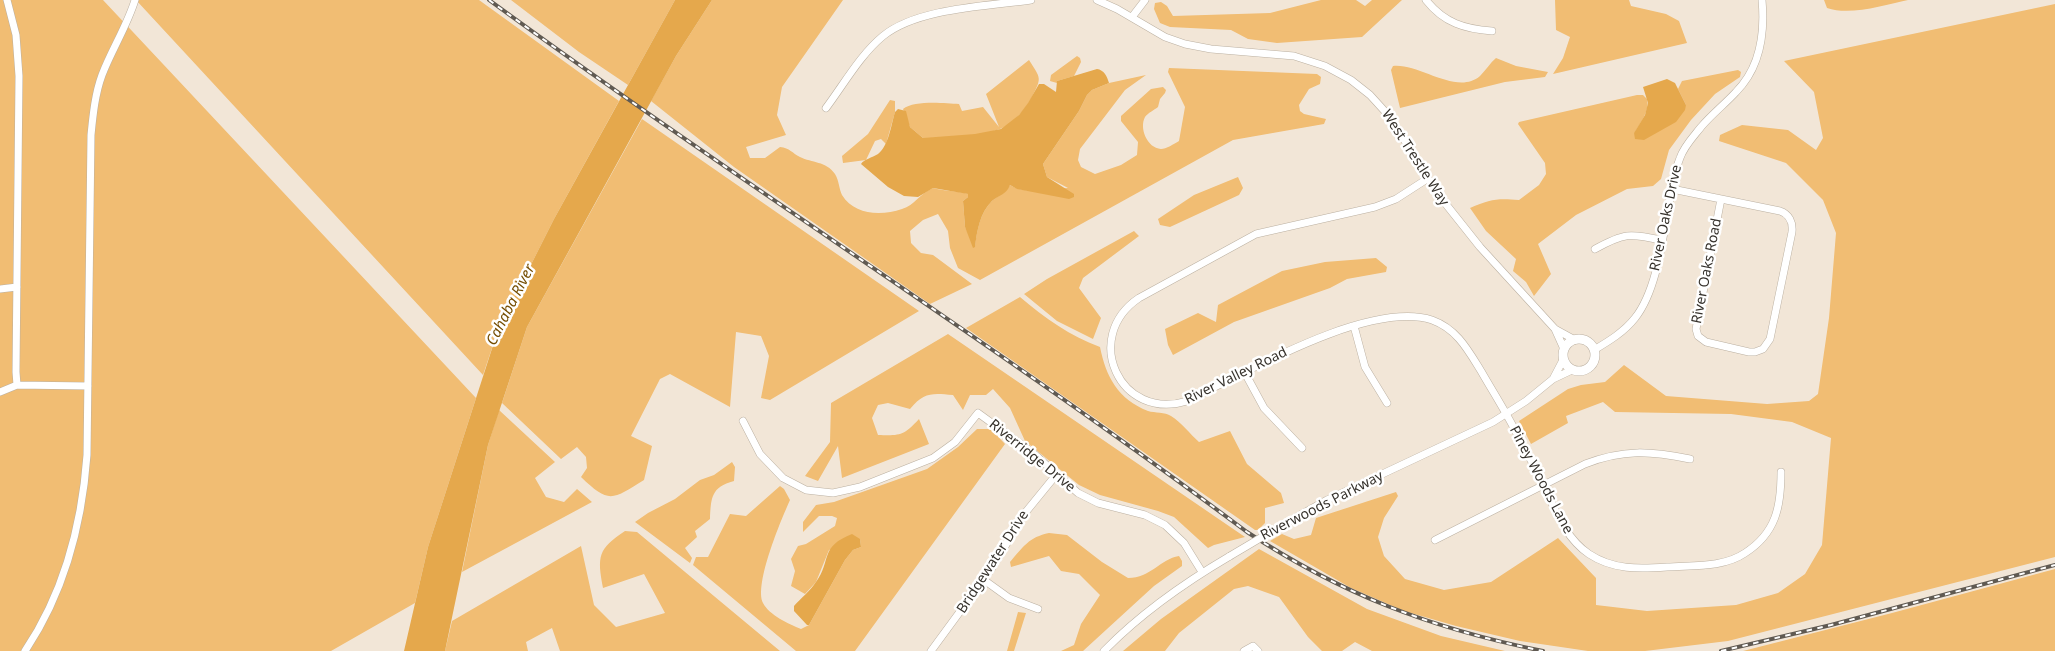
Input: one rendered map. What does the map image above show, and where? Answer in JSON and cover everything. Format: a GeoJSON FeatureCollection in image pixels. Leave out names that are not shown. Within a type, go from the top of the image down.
{"type":"FeatureCollection","features":[{"type":"Feature","properties":{"kind":"street"},"geometry":{"type":"LineString","coordinates":[[7,0],[16,35],[19,76],[18,385]]}},
{"type":"Feature","properties":{"kind":"street"},"geometry":{"type":"LineString","coordinates":[[25,651],[54,598],[78,527],[85,485],[91,136],[94,104],[102,76],[129,19],[135,0]]}},
{"type":"Feature","properties":{"kind":"street"},"geometry":{"type":"LineString","coordinates":[[826,108],[873,46],[900,25],[924,16],[1031,0]]}},
{"type":"Feature","properties":{"kind":"street","name":"West Trestle Way"},"geometry":{"type":"LineString","coordinates":[[1097,0],[1132,17],[1165,37],[1185,44],[1211,49],[1294,56],[1338,72],[1361,88],[1385,111],[1398,129],[1427,179],[1445,205],[1480,247],[1555,329],[1564,349]]}},
{"type":"Feature","properties":{"kind":"street"},"geometry":{"type":"LineString","coordinates":[[1132,17],[1145,0]]}},
{"type":"Feature","properties":{"kind":"street"},"geometry":{"type":"LineString","coordinates":[[1426,0],[1440,14],[1453,23],[1472,29],[1492,31]]}},
{"type":"Feature","properties":{"kind":"street","name":"River Oaks Drive"},"geometry":{"type":"LineString","coordinates":[[1594,350],[1620,334],[1642,309],[1651,288],[1680,156],[1693,136],[1710,116],[1738,90],[1752,71],[1763,37],[1762,0]]}},
{"type":"Feature","properties":{"kind":"street","name":"River Valley Road"},"geometry":{"type":"LineString","coordinates":[[1427,179],[1396,199],[1375,207],[1267,231],[1241,241],[1138,298],[1124,311],[1114,327],[1110,341],[1110,353],[1116,372],[1129,390],[1150,402],[1165,405],[1187,401],[1309,341],[1354,326],[1410,317],[1426,319],[1443,325],[1456,334],[1467,347],[1507,414]]}},
{"type":"Feature","properties":{"kind":"street","name":"River Oaks Road"},"geometry":{"type":"LineString","coordinates":[[1672,189],[1780,211],[1787,215],[1792,224],[1770,339],[1766,346],[1755,352],[1706,342],[1698,336],[1696,329],[1721,199]]}},
{"type":"Feature","properties":{"kind":"street"},"geometry":{"type":"LineString","coordinates":[[1595,249],[1616,237],[1624,235],[1637,234],[1661,240]]}},
{"type":"Feature","properties":{"kind":"street"},"geometry":{"type":"LineString","coordinates":[[0,289],[17,287]]}},
{"type":"Feature","properties":{"kind":"street"},"geometry":{"type":"LineString","coordinates":[[1354,326],[1365,367],[1387,403]]}},
{"type":"Feature","properties":{"kind":"street","name":"West Trestle Way"},"geometry":{"type":"LineString","coordinates":[[1555,329],[1575,340]]}},
{"type":"Feature","properties":{"kind":"street"},"geometry":{"type":"LineString","coordinates":[[1575,340],[1586,342],[1594,350],[1595,357],[1589,367],[1578,371],[1566,366],[1563,360],[1564,349],[1575,340]]}},
{"type":"Feature","properties":{"kind":"street","name":"Riverwoods Parkway"},"geometry":{"type":"LineString","coordinates":[[1553,379],[1563,360]]}},
{"type":"Feature","properties":{"kind":"street","name":"Riverwoods Parkway"},"geometry":{"type":"LineString","coordinates":[[1104,651],[1141,616],[1202,572],[1327,500],[1507,414],[1553,379],[1572,370]]}},
{"type":"Feature","properties":{"kind":"street"},"geometry":{"type":"LineString","coordinates":[[1245,373],[1264,408],[1302,448]]}},
{"type":"Feature","properties":{"kind":"street"},"geometry":{"type":"LineString","coordinates":[[0,392],[18,385],[88,386]]}},
{"type":"Feature","properties":{"kind":"street","name":"Riverridge Drive"},"geometry":{"type":"LineString","coordinates":[[743,421],[760,454],[770,468],[791,484],[813,491],[833,493],[851,490],[933,458],[955,442],[978,413],[1033,453],[1070,488],[1088,499],[1145,515],[1166,525],[1184,543],[1202,572]]}},
{"type":"Feature","properties":{"kind":"street","name":"Piney Woods Lane"},"geometry":{"type":"LineString","coordinates":[[1507,414],[1569,534],[1588,554],[1618,567],[1648,568],[1723,562],[1749,550],[1767,532],[1776,516],[1781,491],[1780,472]]}},
{"type":"Feature","properties":{"kind":"street"},"geometry":{"type":"LineString","coordinates":[[1436,540],[1585,464],[1615,454],[1649,452],[1690,459]]}},
{"type":"Feature","properties":{"kind":"street","name":"Bridgewater Drive"},"geometry":{"type":"LineString","coordinates":[[931,651],[984,580],[1025,513],[1056,475]]}},
{"type":"Feature","properties":{"kind":"street"},"geometry":{"type":"LineString","coordinates":[[984,580],[1009,598],[1038,609]]}},
{"type":"Feature","properties":{"kind":"street"},"geometry":{"type":"LineString","coordinates":[[1244,651],[1253,646],[1258,651]]}},
{"type":"Feature","properties":{"kind":"shaded area"},"geometry":{"type":"Polygon","coordinates":[[[0,0],[103,0],[476,398],[428,547],[415,603],[331,651],[0,651],[0,0]]]}},
{"type":"Feature","properties":{"kind":"shaded area"},"geometry":{"type":"Polygon","coordinates":[[[136,0],[479,0],[619,101],[554,219],[498,330],[483,375],[136,0]]]}},
{"type":"Feature","properties":{"kind":"shaded area"},"geometry":{"type":"Polygon","coordinates":[[[511,0],[675,0],[628,85],[579,52],[511,0]]]}},
{"type":"Feature","properties":{"kind":"shaded area"},"geometry":{"type":"Polygon","coordinates":[[[712,0],[843,0],[782,87],[777,115],[786,135],[746,147],[750,158],[765,158],[780,147],[805,159],[823,164],[835,174],[842,195],[847,202],[853,207],[869,212],[885,213],[902,209],[933,188],[968,194],[968,197],[963,201],[965,227],[975,246],[982,216],[992,201],[1010,185],[1030,191],[1068,188],[1047,177],[1043,164],[1079,111],[1087,95],[1092,90],[1109,83],[1146,75],[1125,90],[1080,149],[1078,160],[1081,167],[1095,174],[1121,165],[1137,155],[1138,142],[1121,121],[1121,116],[1151,89],[1163,87],[1166,90],[1160,99],[1158,107],[1149,113],[1143,121],[1144,132],[1148,141],[1156,148],[1161,149],[1179,141],[1185,107],[1168,72],[1169,68],[1317,74],[1321,77],[1320,84],[1309,89],[1299,105],[1300,111],[1304,114],[1326,119],[1324,124],[1233,140],[980,280],[958,268],[950,248],[948,231],[938,214],[923,220],[910,231],[911,243],[921,253],[933,255],[972,284],[930,304],[734,167],[651,101],[676,56],[712,0]]]}},
{"type":"Feature","properties":{"kind":"shaded area"},"geometry":{"type":"Polygon","coordinates":[[[1321,0],[1356,0],[1365,6],[1372,0],[1402,0],[1362,37],[1277,43],[1248,39],[1231,30],[1170,27],[1160,23],[1154,9],[1155,3],[1161,2],[1167,6],[1173,16],[1270,13],[1321,0]]]}},
{"type":"Feature","properties":{"kind":"shaded area"},"geometry":{"type":"Polygon","coordinates":[[[1555,0],[1629,0],[1631,6],[1666,14],[1679,21],[1687,43],[1553,74],[1563,58],[1570,37],[1556,30],[1555,0]]]}},
{"type":"Feature","properties":{"kind":"shaded area"},"geometry":{"type":"Polygon","coordinates":[[[1824,0],[1908,0],[1868,9],[1846,11],[1827,8],[1824,0]]]}},
{"type":"Feature","properties":{"kind":"shaded area"},"geometry":{"type":"Polygon","coordinates":[[[2055,4],[2055,557],[1728,641],[1645,651],[1588,651],[1520,641],[1456,626],[1404,611],[1351,588],[1270,541],[1282,534],[1294,539],[1311,535],[1316,518],[1396,492],[1398,496],[1384,518],[1378,537],[1384,556],[1405,579],[1444,590],[1491,582],[1558,538],[1596,578],[1596,605],[1647,611],[1736,605],[1778,593],[1805,574],[1822,545],[1831,438],[1792,422],[1731,414],[1615,412],[1603,402],[1566,416],[1568,423],[1531,444],[1519,421],[1568,389],[1581,385],[1605,382],[1624,365],[1666,396],[1767,404],[1809,401],[1818,394],[1829,318],[1836,233],[1823,200],[1786,163],[1719,141],[1720,135],[1742,125],[1788,130],[1816,150],[1823,138],[1814,92],[1784,61],[2055,4]]]}},
{"type":"Feature","properties":{"kind":"shaded area"},"geometry":{"type":"Polygon","coordinates":[[[1077,56],[1081,62],[1074,76],[1057,81],[1057,83],[1050,81],[1051,75],[1077,56]]]}},
{"type":"Feature","properties":{"kind":"shaded area"},"geometry":{"type":"Polygon","coordinates":[[[1496,58],[1516,66],[1548,72],[1545,77],[1505,82],[1400,108],[1391,70],[1393,66],[1403,66],[1449,81],[1460,82],[1471,81],[1480,76],[1496,58]]]}},
{"type":"Feature","properties":{"kind":"shaded area"},"geometry":{"type":"Polygon","coordinates":[[[1029,60],[1038,75],[1039,82],[1023,111],[1005,127],[991,132],[972,135],[923,138],[910,127],[903,109],[914,104],[930,103],[959,104],[962,111],[983,107],[999,127],[986,94],[1029,60]]]}},
{"type":"Feature","properties":{"kind":"shaded area"},"geometry":{"type":"Polygon","coordinates":[[[1738,70],[1741,72],[1740,77],[1715,94],[1691,120],[1669,150],[1661,179],[1653,186],[1627,189],[1576,215],[1538,244],[1551,274],[1534,296],[1526,282],[1513,271],[1516,259],[1486,231],[1470,208],[1494,200],[1519,200],[1539,185],[1546,174],[1545,163],[1518,124],[1519,122],[1643,95],[1647,99],[1647,108],[1634,134],[1686,105],[1678,89],[1682,81],[1738,70]]]}},
{"type":"Feature","properties":{"kind":"shaded area"},"geometry":{"type":"Polygon","coordinates":[[[890,100],[895,101],[895,112],[886,144],[881,139],[875,141],[866,160],[843,163],[842,156],[868,134],[890,100]]]}},
{"type":"Feature","properties":{"kind":"shaded area"},"geometry":{"type":"Polygon","coordinates":[[[642,119],[919,311],[770,400],[761,398],[769,356],[761,336],[736,332],[730,407],[670,374],[660,379],[631,436],[652,446],[644,480],[625,492],[611,496],[598,492],[581,477],[587,468],[586,457],[577,447],[561,459],[502,403],[527,327],[642,119]]]}},
{"type":"Feature","properties":{"kind":"shaded area"},"geometry":{"type":"Polygon","coordinates":[[[1238,177],[1243,188],[1239,195],[1170,227],[1160,225],[1158,219],[1194,195],[1238,177]]]}},
{"type":"Feature","properties":{"kind":"shaded area"},"geometry":{"type":"Polygon","coordinates":[[[1134,231],[1139,236],[1083,278],[1079,288],[1101,318],[1093,339],[1057,321],[1024,294],[1047,279],[1134,231]]]}},
{"type":"Feature","properties":{"kind":"shaded area"},"geometry":{"type":"Polygon","coordinates":[[[1376,258],[1387,267],[1386,272],[1347,279],[1330,288],[1234,322],[1173,355],[1168,345],[1165,329],[1198,313],[1216,322],[1218,305],[1282,271],[1325,262],[1376,258]]]}},
{"type":"Feature","properties":{"kind":"shaded area"},"geometry":{"type":"Polygon","coordinates":[[[1020,297],[1058,326],[1078,338],[1100,347],[1106,368],[1115,386],[1138,406],[1148,411],[1171,416],[1199,442],[1230,431],[1247,464],[1281,493],[1284,503],[1265,508],[1265,523],[1258,530],[1255,530],[966,328],[1020,297]]]}},
{"type":"Feature","properties":{"kind":"shaded area"},"geometry":{"type":"Polygon","coordinates":[[[948,334],[1245,537],[1208,548],[1174,517],[1100,495],[1079,485],[1025,441],[1010,408],[993,389],[986,395],[970,395],[963,410],[953,395],[939,394],[929,395],[920,399],[910,409],[888,403],[878,405],[872,418],[878,435],[897,435],[906,431],[919,419],[929,444],[842,478],[838,446],[818,481],[805,476],[830,442],[831,403],[948,334]]]}},
{"type":"Feature","properties":{"kind":"shaded area"},"geometry":{"type":"Polygon","coordinates":[[[499,410],[555,462],[535,478],[546,497],[564,502],[577,489],[592,502],[462,572],[488,445],[499,410]]]}},
{"type":"Feature","properties":{"kind":"shaded area"},"geometry":{"type":"Polygon","coordinates":[[[977,429],[991,429],[1005,444],[855,651],[796,651],[693,565],[696,557],[708,557],[730,514],[746,516],[780,486],[784,489],[790,500],[765,567],[761,594],[763,603],[770,611],[780,619],[801,629],[809,625],[845,560],[853,550],[861,547],[860,539],[829,550],[816,582],[805,594],[791,586],[795,571],[791,559],[798,546],[806,544],[835,526],[837,518],[819,516],[803,532],[803,522],[816,505],[834,502],[927,469],[958,447],[977,429]]]}},
{"type":"Feature","properties":{"kind":"shaded area"},"geometry":{"type":"Polygon","coordinates":[[[732,462],[735,467],[734,481],[726,483],[714,494],[710,519],[695,531],[697,537],[685,548],[692,558],[690,563],[635,522],[675,499],[700,480],[714,475],[732,462]]]}},
{"type":"Feature","properties":{"kind":"shaded area"},"geometry":{"type":"Polygon","coordinates":[[[625,531],[637,532],[780,651],[560,651],[552,628],[526,642],[528,651],[445,651],[452,621],[581,546],[594,605],[616,627],[665,613],[644,574],[603,588],[600,568],[602,554],[609,543],[625,531]]]}},
{"type":"Feature","properties":{"kind":"shaded area"},"geometry":{"type":"Polygon","coordinates":[[[1049,533],[1067,535],[1102,562],[1128,578],[1143,575],[1166,561],[1179,556],[1182,566],[1154,586],[1083,651],[1061,651],[1074,645],[1081,624],[1100,595],[1079,574],[1061,571],[1049,556],[1011,567],[1010,562],[1027,543],[1036,537],[1049,533]]]}},
{"type":"Feature","properties":{"kind":"shaded area"},"geometry":{"type":"Polygon","coordinates":[[[1259,549],[1367,609],[1441,636],[1505,651],[1372,651],[1355,642],[1342,651],[1322,651],[1308,637],[1279,597],[1248,586],[1234,589],[1179,633],[1165,651],[1123,651],[1161,619],[1259,549]]]}},
{"type":"Feature","properties":{"kind":"shaded area"},"geometry":{"type":"Polygon","coordinates":[[[2055,569],[2055,651],[1743,651],[1892,613],[2055,569]]]}},
{"type":"Feature","properties":{"kind":"shaded area"},"geometry":{"type":"Polygon","coordinates":[[[1018,612],[1026,613],[1014,651],[1007,651],[1018,612]]]}},
{"type":"Feature","properties":{"kind":"water","name":"Cahaba River"},"geometry":{"type":"Polygon","coordinates":[[[675,0],[712,0],[676,56],[527,327],[488,445],[445,651],[404,651],[428,547],[498,330],[554,219],[675,0]]]}},
{"type":"Feature","properties":{"kind":"water"},"geometry":{"type":"Polygon","coordinates":[[[1097,69],[1105,74],[1109,83],[1092,90],[1087,95],[1079,111],[1043,164],[1047,177],[1074,194],[1074,197],[1069,199],[1017,189],[1010,185],[1003,194],[992,201],[982,216],[975,247],[973,248],[965,227],[963,201],[968,197],[968,194],[933,188],[918,197],[904,196],[888,187],[861,164],[882,150],[891,129],[895,112],[898,109],[906,111],[910,127],[923,138],[975,134],[1001,129],[1019,115],[1039,84],[1044,84],[1056,92],[1057,81],[1097,69]]]}},
{"type":"Feature","properties":{"kind":"water"},"geometry":{"type":"Polygon","coordinates":[[[1667,79],[1675,83],[1686,105],[1685,110],[1676,122],[1644,140],[1635,139],[1634,133],[1645,115],[1648,103],[1643,87],[1667,79]]]}},
{"type":"Feature","properties":{"kind":"water"},"geometry":{"type":"Polygon","coordinates":[[[852,534],[860,539],[861,547],[853,550],[845,560],[809,625],[807,625],[794,611],[794,606],[816,582],[824,567],[830,549],[842,539],[852,534]]]}},
{"type":"Feature","properties":{"kind":"railway"},"geometry":{"type":"LineString","coordinates":[[489,0],[583,68],[1059,396],[1247,532],[1318,574],[1389,606],[1463,632],[1543,651]]}},
{"type":"Feature","properties":{"kind":"railway"},"geometry":{"type":"LineString","coordinates":[[1721,651],[1831,625],[2055,565]]}}]}
